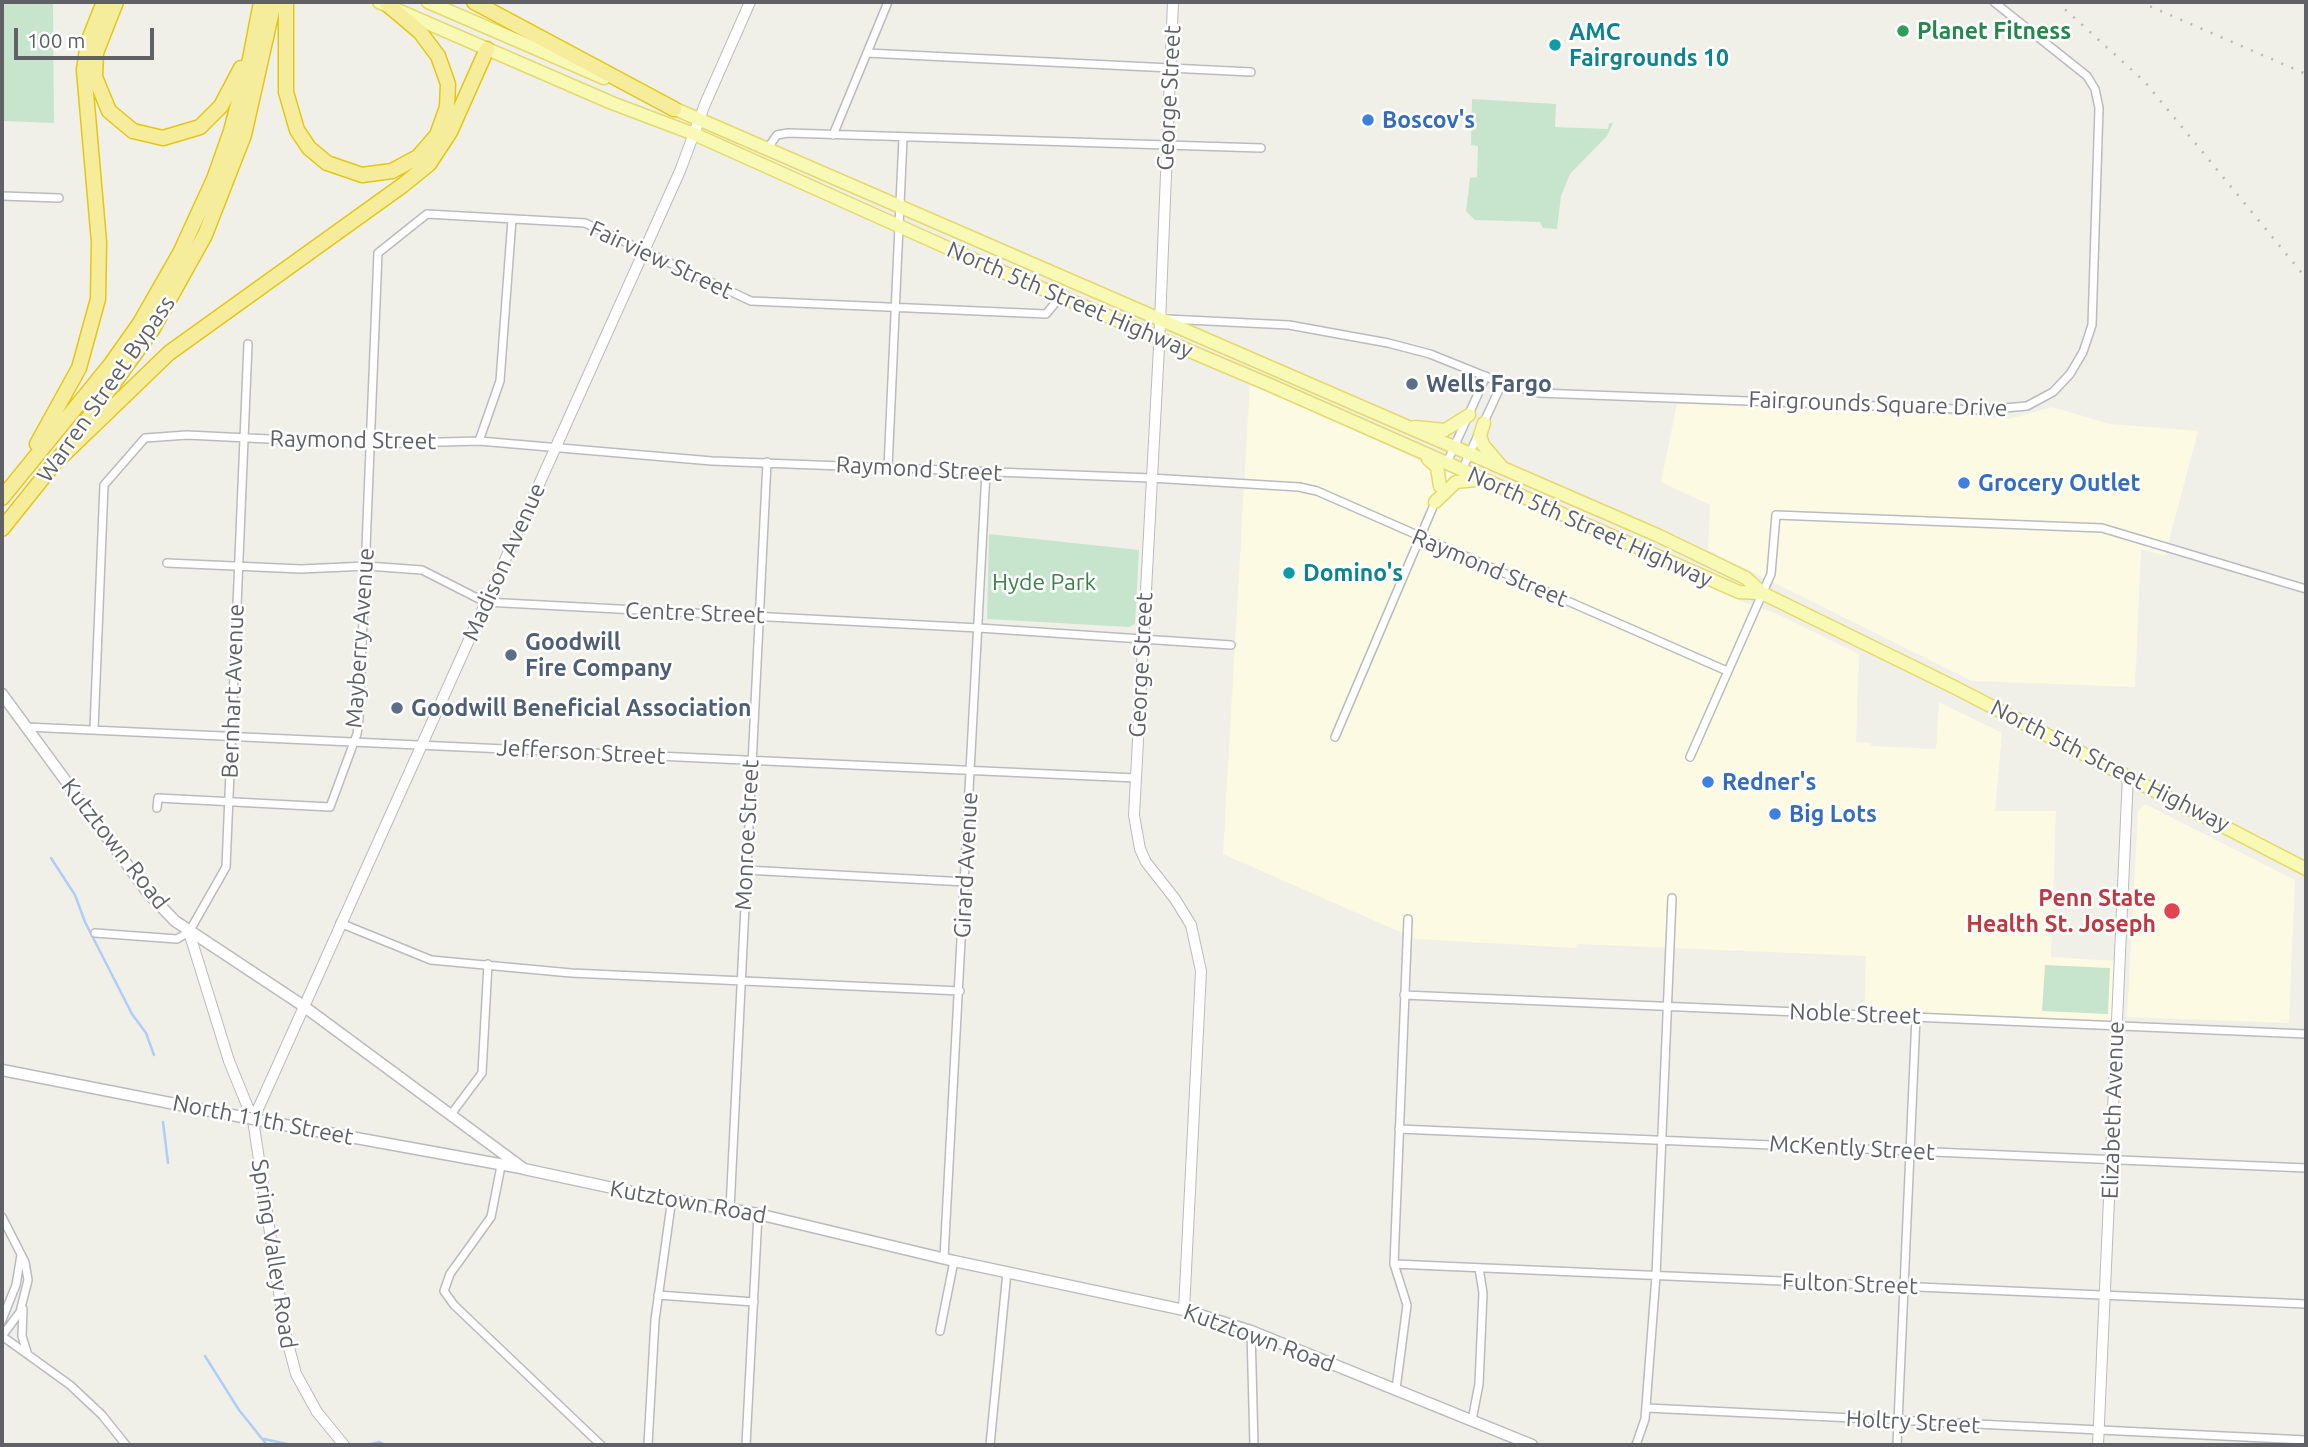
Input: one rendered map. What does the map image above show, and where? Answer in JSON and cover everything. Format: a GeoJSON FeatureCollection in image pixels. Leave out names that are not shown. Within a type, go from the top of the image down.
{"type":"FeatureCollection","features":[{"type":"Feature","properties":{"kind":"highway"},"geometry":{"type":"LineString","coordinates":[[3,496],[65,398],[85,354],[96,312],[100,257],[83,69],[88,42],[104,2]]}},
{"type":"Feature","properties":{"kind":"highway"},"geometry":{"type":"LineString","coordinates":[[116,2],[96,54],[97,85],[103,103],[115,118],[133,131],[153,138],[173,137],[192,131],[214,115],[233,88],[255,35]]}},
{"type":"Feature","properties":{"kind":"highway","name":"Warren Street Bypass"},"geometry":{"type":"LineString","coordinates":[[3,496],[111,364],[168,277],[192,229],[223,154],[242,93],[261,2]]}},
{"type":"Feature","properties":{"kind":"highway","name":"Warren Street Bypass"},"geometry":{"type":"LineString","coordinates":[[2,529],[57,461],[138,351],[193,259],[244,135],[258,85],[274,2]]}},
{"type":"Feature","properties":{"kind":"highway"},"geometry":{"type":"LineString","coordinates":[[286,2],[285,92],[297,130],[309,148],[327,163],[347,172],[369,175],[399,169],[418,158],[438,135],[447,107],[447,84],[438,56],[420,33],[384,4]]}},
{"type":"Feature","properties":{"kind":"highway"},"geometry":{"type":"LineString","coordinates":[[474,2],[674,109]]}},
{"type":"Feature","properties":{"kind":"highway"},"geometry":{"type":"LineString","coordinates":[[57,461],[176,348],[403,185],[429,163],[450,132],[487,49]]}},
{"type":"Feature","properties":{"kind":"main road","name":"North 5th Street Highway"},"geometry":{"type":"LineString","coordinates":[[428,2],[1592,506],[1746,578],[1762,593],[2128,775],[2306,869]]}},
{"type":"Feature","properties":{"kind":"main road","name":"North 5th Street Highway"},"geometry":{"type":"LineString","coordinates":[[384,4],[694,134],[1739,592],[1762,593]]}},
{"type":"Feature","properties":{"kind":"main road"},"geometry":{"type":"LineString","coordinates":[[487,27],[487,49]]}},
{"type":"Feature","properties":{"kind":"main road"},"geometry":{"type":"LineString","coordinates":[[1408,427],[1445,430],[1469,415]]}},
{"type":"Feature","properties":{"kind":"main road"},"geometry":{"type":"LineString","coordinates":[[1484,423],[1480,435],[1483,445],[1506,471]]}},
{"type":"Feature","properties":{"kind":"main road"},"geometry":{"type":"LineString","coordinates":[[1417,450],[1437,467],[1440,486]]}},
{"type":"Feature","properties":{"kind":"main road"},"geometry":{"type":"LineString","coordinates":[[1435,502],[1456,482],[1481,479]]}},
{"type":"Feature","properties":{"kind":"main road","name":"Kutztown Road"},"geometry":{"type":"LineString","coordinates":[[2,694],[148,893],[189,932],[302,1005],[452,1113],[524,1169],[758,1214],[949,1260],[1184,1310],[1251,1331],[1532,1445]]}},
{"type":"Feature","properties":{"kind":"main road","name":"North 11th Street"},"geometry":{"type":"LineString","coordinates":[[2,1070],[524,1169]]}},
{"type":"Feature","properties":{"kind":"street","name":"Madison Avenue"},"geometry":{"type":"LineString","coordinates":[[253,1120],[302,1005],[555,447],[750,2]]}},
{"type":"Feature","properties":{"kind":"street"},"geometry":{"type":"LineString","coordinates":[[833,135],[888,2]]}},
{"type":"Feature","properties":{"kind":"street","name":"George Street"},"geometry":{"type":"LineString","coordinates":[[1173,2],[1161,319],[1134,814],[1140,849],[1155,876],[1185,913],[1196,940],[1201,971],[1184,1310]]}},
{"type":"Feature","properties":{"kind":"street","name":"Fairgrounds Square Drive"},"geometry":{"type":"LineString","coordinates":[[1161,319],[1289,325],[1430,354],[1502,383],[1539,393],[1996,410],[2027,406],[2053,392],[2078,363],[2092,325],[2100,119],[2098,99],[2091,82],[2079,69],[1994,2]]}},
{"type":"Feature","properties":{"kind":"street"},"geometry":{"type":"LineString","coordinates":[[867,53],[1251,72]]}},
{"type":"Feature","properties":{"kind":"street"},"geometry":{"type":"LineString","coordinates":[[766,149],[782,133],[1261,148]]}},
{"type":"Feature","properties":{"kind":"street"},"geometry":{"type":"LineString","coordinates":[[888,468],[894,307],[902,207],[902,138]]}},
{"type":"Feature","properties":{"kind":"street"},"geometry":{"type":"LineString","coordinates":[[2,196],[59,198]]}},
{"type":"Feature","properties":{"kind":"street","name":"Fairview Street"},"geometry":{"type":"LineString","coordinates":[[376,282],[377,253],[427,214],[585,223],[751,301],[1046,314],[1062,296]]}},
{"type":"Feature","properties":{"kind":"street"},"geometry":{"type":"LineString","coordinates":[[479,441],[500,382],[512,219]]}},
{"type":"Feature","properties":{"kind":"street","name":"Mayberry Avenue"},"geometry":{"type":"LineString","coordinates":[[157,808],[158,797],[330,807],[351,742],[357,734],[359,719],[376,282]]}},
{"type":"Feature","properties":{"kind":"street","name":"Bernhart Avenue"},"geometry":{"type":"LineString","coordinates":[[189,932],[226,867],[248,344]]}},
{"type":"Feature","properties":{"kind":"street"},"geometry":{"type":"LineString","coordinates":[[1335,737],[1435,502],[1446,464],[1486,376]]}},
{"type":"Feature","properties":{"kind":"street"},"geometry":{"type":"LineString","coordinates":[[1461,471],[1502,383]]}},
{"type":"Feature","properties":{"kind":"street","name":"Raymond Street"},"geometry":{"type":"LineString","coordinates":[[94,729],[104,485],[145,438],[187,435],[370,444],[479,441],[646,457],[1151,478],[1310,489],[1727,671]]}},
{"type":"Feature","properties":{"kind":"street","name":"Monroe Street"},"geometry":{"type":"LineString","coordinates":[[730,1209],[767,462]]}},
{"type":"Feature","properties":{"kind":"street","name":"Girard Avenue"},"geometry":{"type":"LineString","coordinates":[[940,1331],[949,1260],[986,472]]}},
{"type":"Feature","properties":{"kind":"street"},"geometry":{"type":"LineString","coordinates":[[1690,757],[1771,574],[1776,515],[2102,528],[2306,589]]}},
{"type":"Feature","properties":{"kind":"street","name":"Centre Street"},"geometry":{"type":"LineString","coordinates":[[167,563],[302,569],[367,566],[422,570],[485,602],[979,628],[1231,645]]}},
{"type":"Feature","properties":{"kind":"street","name":"Jefferson Street"},"geometry":{"type":"LineString","coordinates":[[26,727],[1136,778]]}},
{"type":"Feature","properties":{"kind":"street","name":"Elizabeth Avenue"},"geometry":{"type":"LineString","coordinates":[[2098,1445],[2128,775]]}},
{"type":"Feature","properties":{"kind":"street"},"geometry":{"type":"LineString","coordinates":[[746,870],[965,882]]}},
{"type":"Feature","properties":{"kind":"street"},"geometry":{"type":"LineString","coordinates":[[1636,1445],[1647,1408],[1656,1276],[1672,898]]}},
{"type":"Feature","properties":{"kind":"street"},"geometry":{"type":"LineString","coordinates":[[1396,1388],[1407,1306],[1394,1264],[1408,919]]}},
{"type":"Feature","properties":{"kind":"street"},"geometry":{"type":"LineString","coordinates":[[340,923],[431,960],[571,972],[960,991]]}},
{"type":"Feature","properties":{"kind":"street"},"geometry":{"type":"LineString","coordinates":[[95,933],[177,939],[189,932]]}},
{"type":"Feature","properties":{"kind":"street","name":"Spring Valley Road"},"geometry":{"type":"LineString","coordinates":[[189,932],[229,1061],[253,1120],[288,1348],[296,1374],[310,1401],[344,1445]]}},
{"type":"Feature","properties":{"kind":"street"},"geometry":{"type":"LineString","coordinates":[[452,1113],[482,1073],[488,964]]}},
{"type":"Feature","properties":{"kind":"street","name":"Noble Street"},"geometry":{"type":"LineString","coordinates":[[1404,995],[2306,1034]]}},
{"type":"Feature","properties":{"kind":"street"},"geometry":{"type":"LineString","coordinates":[[1898,1445],[1916,1017]]}},
{"type":"Feature","properties":{"kind":"street","name":"McKently Street"},"geometry":{"type":"LineString","coordinates":[[1399,1129],[2306,1168]]}},
{"type":"Feature","properties":{"kind":"street"},"geometry":{"type":"LineString","coordinates":[[501,1166],[491,1217],[450,1274],[444,1291],[454,1305],[601,1445]]}},
{"type":"Feature","properties":{"kind":"street"},"geometry":{"type":"LineString","coordinates":[[648,1445],[658,1295],[672,1198]]}},
{"type":"Feature","properties":{"kind":"street"},"geometry":{"type":"LineString","coordinates":[[746,1445],[758,1214]]}},
{"type":"Feature","properties":{"kind":"street"},"geometry":{"type":"LineString","coordinates":[[2,1217],[28,1274],[22,1336],[26,1351],[86,1399],[126,1445]]}},
{"type":"Feature","properties":{"kind":"street"},"geometry":{"type":"LineString","coordinates":[[2,1320],[16,1285],[21,1254]]}},
{"type":"Feature","properties":{"kind":"street","name":"Fulton Street"},"geometry":{"type":"LineString","coordinates":[[1394,1264],[2306,1304]]}},
{"type":"Feature","properties":{"kind":"street"},"geometry":{"type":"LineString","coordinates":[[1472,1419],[1479,1384],[1483,1293],[1479,1268]]}},
{"type":"Feature","properties":{"kind":"street"},"geometry":{"type":"LineString","coordinates":[[990,1445],[1007,1272]]}},
{"type":"Feature","properties":{"kind":"street"},"geometry":{"type":"LineString","coordinates":[[2,1302],[16,1285]]}},
{"type":"Feature","properties":{"kind":"street"},"geometry":{"type":"LineString","coordinates":[[658,1295],[754,1302]]}},
{"type":"Feature","properties":{"kind":"street"},"geometry":{"type":"LineString","coordinates":[[24,1304],[2,1335],[33,1357]]}},
{"type":"Feature","properties":{"kind":"street"},"geometry":{"type":"LineString","coordinates":[[1251,1331],[1254,1445]]}},
{"type":"Feature","properties":{"kind":"street","name":"Holtry Street"},"geometry":{"type":"LineString","coordinates":[[1647,1408],[2306,1440]]}},
{"type":"Feature","properties":{"kind":"shaded area"},"geometry":{"type":"Polygon","coordinates":[[[1250,382],[1429,465],[1445,478],[1449,467],[1471,483],[1743,602],[1775,613],[1859,654],[1856,742],[1871,743],[1871,746],[1936,749],[1939,702],[2002,733],[1995,811],[2056,811],[2051,957],[2119,961],[2116,1025],[1864,1015],[1866,956],[1577,944],[1576,948],[1416,939],[1223,854],[1250,382]]]}},
{"type":"Feature","properties":{"kind":"shaded area"},"geometry":{"type":"Polygon","coordinates":[[[1677,404],[1886,410],[2009,419],[2052,407],[2110,424],[2198,431],[2165,556],[2141,549],[2135,687],[1972,681],[1708,550],[1710,505],[1661,482],[1677,404]]]}},
{"type":"Feature","properties":{"kind":"shaded area"},"geometry":{"type":"Polygon","coordinates":[[[2145,804],[2295,880],[2289,1023],[2127,1017],[2138,811],[2145,804]]]}},
{"type":"Feature","properties":{"kind":"green space"},"geometry":{"type":"Polygon","coordinates":[[[2,2],[53,4],[54,123],[2,121],[2,2]]]}},
{"type":"Feature","properties":{"kind":"green space"},"geometry":{"type":"Polygon","coordinates":[[[1472,99],[1556,104],[1555,127],[1608,129],[1609,123],[1613,123],[1607,136],[1570,174],[1561,196],[1557,229],[1543,228],[1540,222],[1475,220],[1466,211],[1470,178],[1477,177],[1478,146],[1471,145],[1472,99]]]}},
{"type":"Feature","properties":{"kind":"green space","name":"Hyde Park"},"geometry":{"type":"Polygon","coordinates":[[[989,534],[1139,550],[1135,624],[1129,627],[987,619],[989,534]]]}},
{"type":"Feature","properties":{"kind":"green space"},"geometry":{"type":"Polygon","coordinates":[[[2045,965],[2110,968],[2108,1014],[2042,1011],[2045,965]]]}},
{"type":"Feature","properties":{"kind":"waterway"},"geometry":{"type":"LineString","coordinates":[[51,858],[75,895],[85,922],[132,1014],[146,1033],[154,1055]]}},
{"type":"Feature","properties":{"kind":"waterway"},"geometry":{"type":"LineString","coordinates":[[163,1122],[168,1163]]}},
{"type":"Feature","properties":{"kind":"waterway"},"geometry":{"type":"LineString","coordinates":[[205,1356],[239,1410],[267,1445]]}},
{"type":"Feature","properties":{"kind":"waterway"},"geometry":{"type":"LineString","coordinates":[[264,1439],[292,1445]]}},
{"type":"Feature","properties":{"kind":"waterway"},"geometry":{"type":"LineString","coordinates":[[367,1445],[379,1442],[386,1445]]}},
{"type":"Feature","properties":{"kind":"railway"},"geometry":{"type":"LineString","coordinates":[[2057,2],[2145,82],[2306,278]]}},
{"type":"Feature","properties":{"kind":"railway"},"geometry":{"type":"LineString","coordinates":[[2140,2],[2306,74]]}},
{"type":"Feature","properties":{"kind":"place","name":"Planet Fitness"},"geometry":{"type":"Point","coordinates":[1903,31]}},
{"type":"Feature","properties":{"kind":"place","name":"AMC Fairgrounds 10"},"geometry":{"type":"Point","coordinates":[1555,45]}},
{"type":"Feature","properties":{"kind":"place","name":"Boscov's"},"geometry":{"type":"Point","coordinates":[1368,120]}},
{"type":"Feature","properties":{"kind":"place","name":"Wells Fargo"},"geometry":{"type":"Point","coordinates":[1412,384]}},
{"type":"Feature","properties":{"kind":"place","name":"Grocery Outlet"},"geometry":{"type":"Point","coordinates":[1964,483]}},
{"type":"Feature","properties":{"kind":"place","name":"Domino's"},"geometry":{"type":"Point","coordinates":[1289,573]}},
{"type":"Feature","properties":{"kind":"place","name":"Goodwill Fire Company"},"geometry":{"type":"Point","coordinates":[511,655]}},
{"type":"Feature","properties":{"kind":"place","name":"Goodwill Beneficial Association"},"geometry":{"type":"Point","coordinates":[397,708]}},
{"type":"Feature","properties":{"kind":"place","name":"Redner's"},"geometry":{"type":"Point","coordinates":[1708,782]}},
{"type":"Feature","properties":{"kind":"place","name":"Big Lots"},"geometry":{"type":"Point","coordinates":[1775,814]}},
{"type":"Feature","properties":{"kind":"place","name":"Penn State Health St. Joseph"},"geometry":{"type":"Point","coordinates":[2172,911]}}]}
